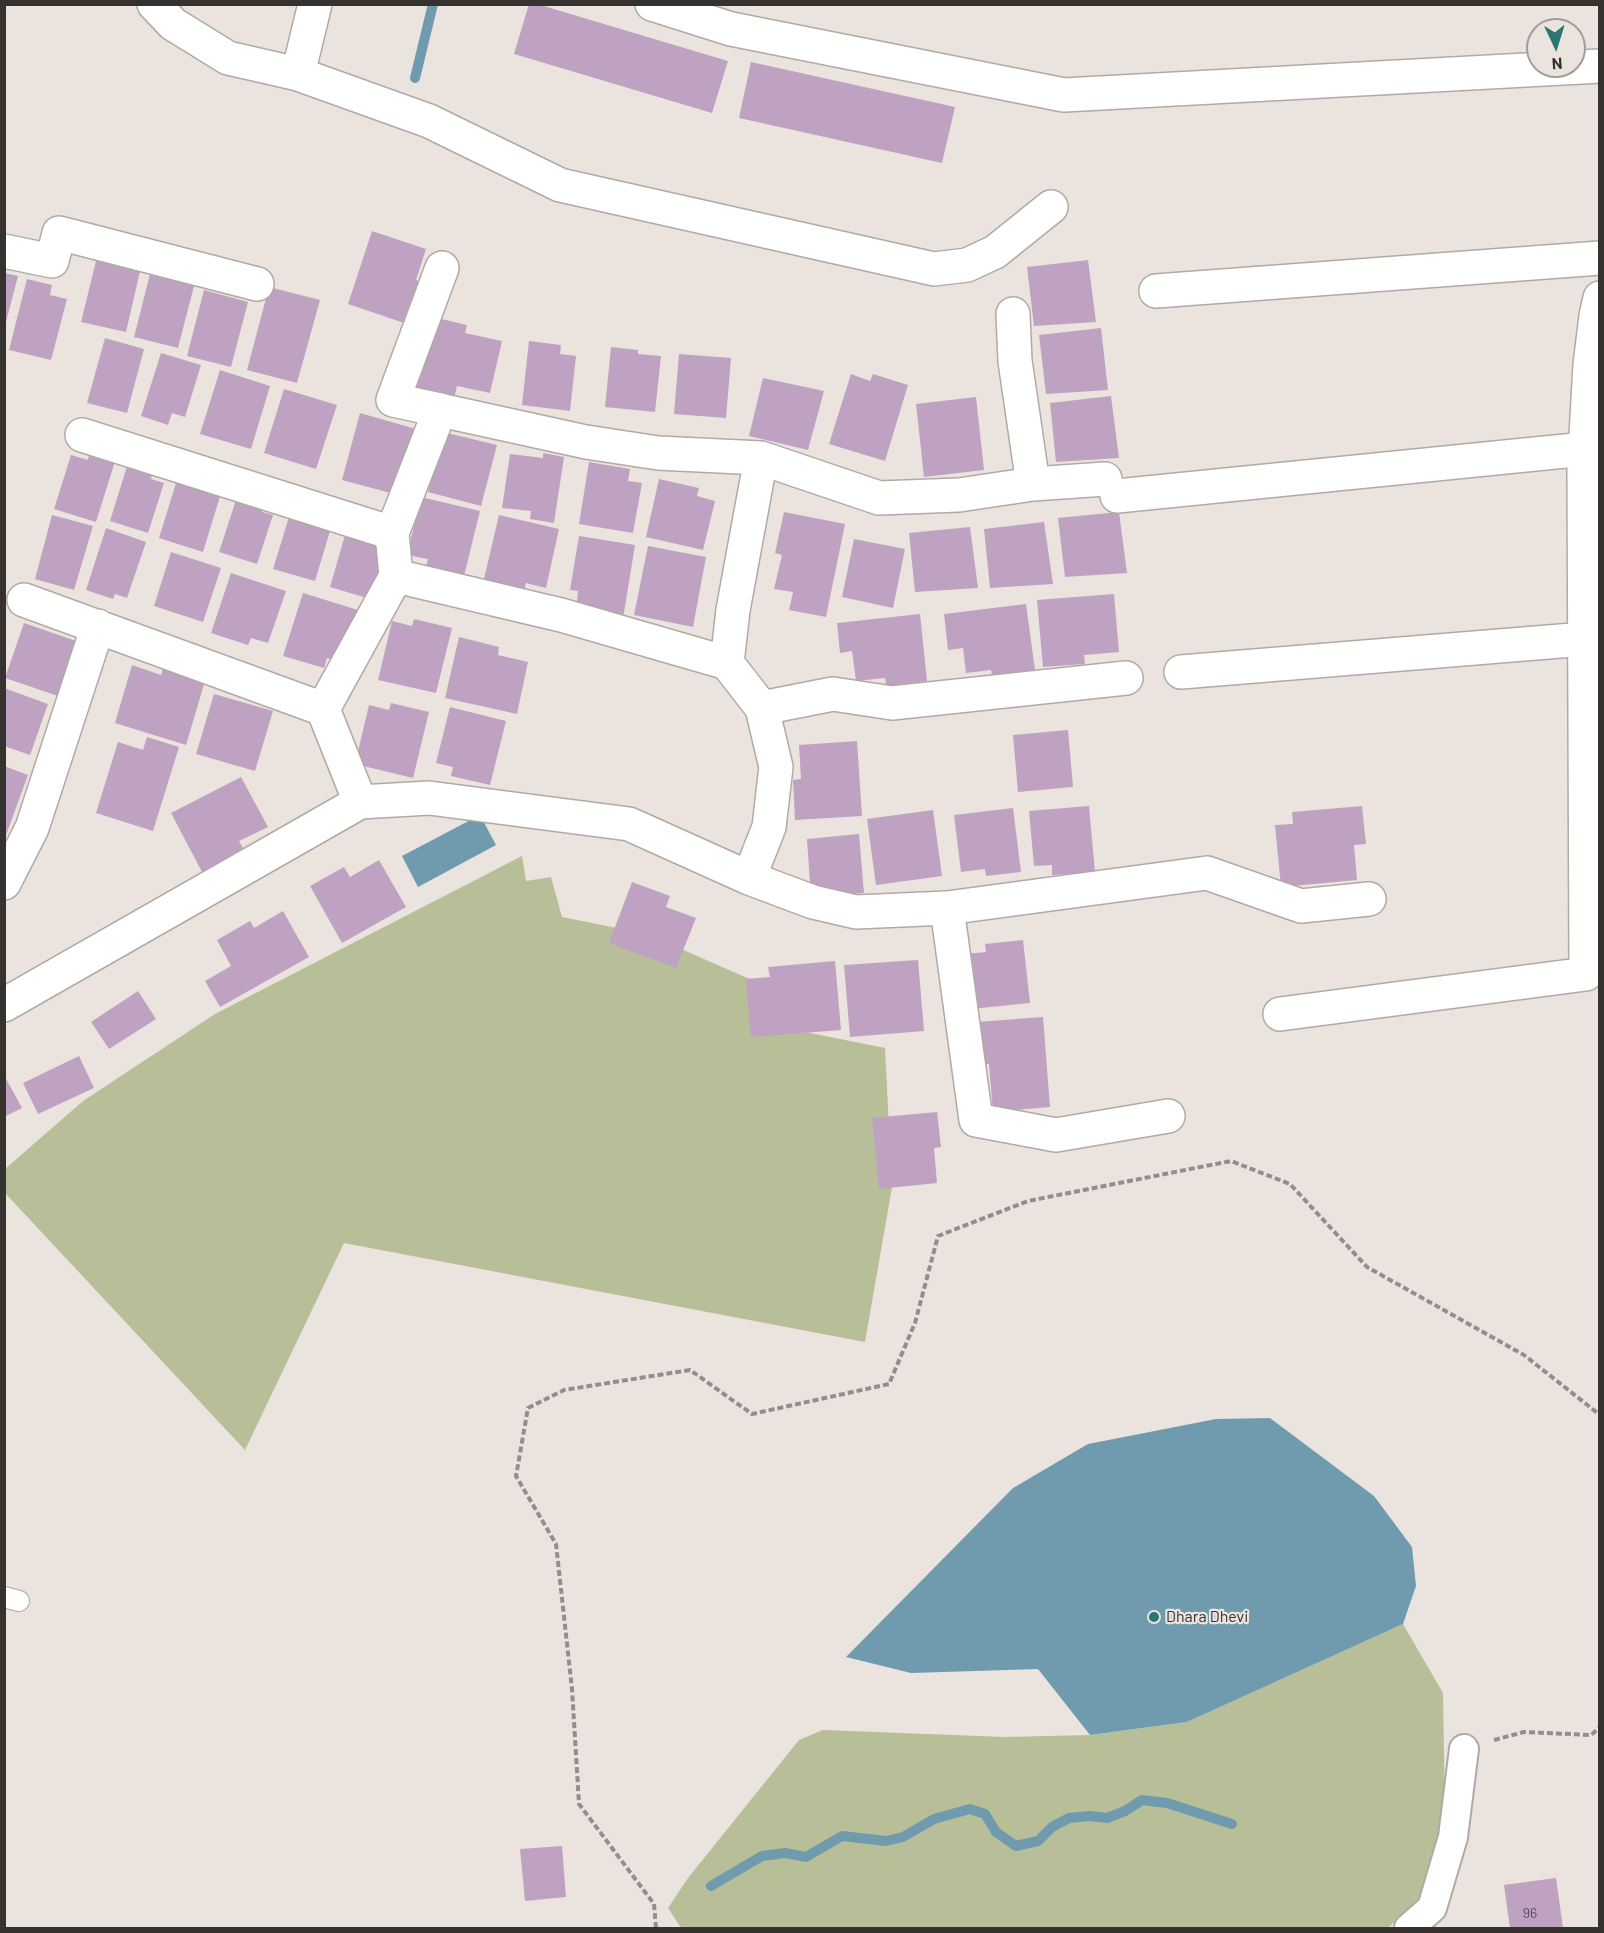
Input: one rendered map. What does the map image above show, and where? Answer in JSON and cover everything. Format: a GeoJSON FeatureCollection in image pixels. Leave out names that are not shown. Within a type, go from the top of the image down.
{"type":"FeatureCollection","features":[{"type":"Feature","properties":{"kind":"street"},"geometry":{"type":"LineString","coordinates":[[154,4],[172,24],[228,58],[298,74],[429,121],[560,185],[934,268],[967,265],[995,252],[1051,207]]}},
{"type":"Feature","properties":{"kind":"street"},"geometry":{"type":"LineString","coordinates":[[298,74],[315,4]]}},
{"type":"Feature","properties":{"kind":"street"},"geometry":{"type":"LineString","coordinates":[[652,4],[731,28],[1064,94],[1599,66]]}},
{"type":"Feature","properties":{"kind":"street"},"geometry":{"type":"LineString","coordinates":[[4,251],[51,261],[59,232],[257,284]]}},
{"type":"Feature","properties":{"kind":"street"},"geometry":{"type":"LineString","coordinates":[[1156,291],[1599,258]]}},
{"type":"Feature","properties":{"kind":"street"},"geometry":{"type":"LineString","coordinates":[[442,268],[393,400],[586,442],[647,451],[761,458],[879,498],[958,495],[1033,483],[1111,488],[1586,449]]}},
{"type":"Feature","properties":{"kind":"street"},"geometry":{"type":"LineString","coordinates":[[1280,1014],[1586,974],[1586,449],[1590,365],[1599,298]]}},
{"type":"Feature","properties":{"kind":"street"},"geometry":{"type":"LineString","coordinates":[[1013,314],[1015,361],[1033,483]]}},
{"type":"Feature","properties":{"kind":"street"},"geometry":{"type":"LineString","coordinates":[[323,709],[396,576],[392,533],[440,410]]}},
{"type":"Feature","properties":{"kind":"street"},"geometry":{"type":"LineString","coordinates":[[82,435],[392,533]]}},
{"type":"Feature","properties":{"kind":"street"},"geometry":{"type":"LineString","coordinates":[[726,663],[733,610],[761,458]]}},
{"type":"Feature","properties":{"kind":"street"},"geometry":{"type":"LineString","coordinates":[[396,576],[561,615],[726,663],[762,708],[776,766],[769,827],[749,878]]}},
{"type":"Feature","properties":{"kind":"street"},"geometry":{"type":"LineString","coordinates":[[24,600],[323,709],[360,802]]}},
{"type":"Feature","properties":{"kind":"street"},"geometry":{"type":"LineString","coordinates":[[4,883],[32,828],[98,626]]}},
{"type":"Feature","properties":{"kind":"street"},"geometry":{"type":"LineString","coordinates":[[1181,672],[1585,639]]}},
{"type":"Feature","properties":{"kind":"street"},"geometry":{"type":"LineString","coordinates":[[762,708],[833,694],[892,703],[1126,678]]}},
{"type":"Feature","properties":{"kind":"street"},"geometry":{"type":"LineString","coordinates":[[4,1005],[360,802],[429,798],[629,824],[749,878],[813,902],[856,912],[947,908],[1207,873],[1301,906],[1369,898]]}},
{"type":"Feature","properties":{"kind":"street"},"geometry":{"type":"LineString","coordinates":[[947,908],[976,1120],[1056,1135],[1168,1116]]}},
{"type":"Feature","properties":{"kind":"street"},"geometry":{"type":"LineString","coordinates":[[1409,1929],[1432,1908],[1453,1838],[1464,1749]]}},
{"type":"Feature","properties":{"kind":"path"},"geometry":{"type":"LineString","coordinates":[[656,1929],[654,1904],[579,1804],[572,1689],[556,1544],[516,1476],[528,1408],[564,1390],[690,1370],[752,1414],[889,1384],[915,1323],[938,1236],[1028,1201],[1230,1161],[1290,1184],[1367,1267],[1524,1355],[1599,1415]]}},
{"type":"Feature","properties":{"kind":"path"},"geometry":{"type":"LineString","coordinates":[[1464,1749],[1524,1732],[1591,1735],[1599,1727]]}},
{"type":"Feature","properties":{"kind":"green space"},"geometry":{"type":"Polygon","coordinates":[[[522,856],[526,881],[551,877],[562,917],[647,934],[770,988],[785,1028],[885,1048],[892,1187],[865,1342],[344,1243],[245,1450],[5,1193],[5,1169],[83,1101],[215,1014],[522,856]]]}},
{"type":"Feature","properties":{"kind":"green space"},"geometry":{"type":"Polygon","coordinates":[[[1403,1624],[1443,1693],[1445,1815],[1419,1898],[1388,1928],[681,1928],[668,1908],[688,1878],[799,1740],[823,1730],[1005,1737],[1090,1735],[1187,1722],[1403,1624]]]}},
{"type":"Feature","properties":{"kind":"water"},"geometry":{"type":"Polygon","coordinates":[[[480,815],[496,845],[418,887],[402,856],[480,815]]]}},
{"type":"Feature","properties":{"kind":"water"},"geometry":{"type":"Polygon","coordinates":[[[1270,1418],[1374,1496],[1412,1547],[1416,1586],[1403,1624],[1187,1722],[1090,1735],[1038,1669],[911,1673],[846,1657],[1013,1488],[1088,1444],[1216,1419],[1270,1418]]]}},
{"type":"Feature","properties":{"kind":"building"},"geometry":{"type":"Polygon","coordinates":[[[529,4],[537,4],[728,61],[712,113],[514,54],[529,4]]]}},
{"type":"Feature","properties":{"kind":"building"},"geometry":{"type":"Polygon","coordinates":[[[751,62],[955,107],[942,163],[739,118],[751,62]]]}},
{"type":"Feature","properties":{"kind":"building"},"geometry":{"type":"Polygon","coordinates":[[[372,231],[426,249],[416,280],[424,283],[410,325],[348,304],[372,231]]]}},
{"type":"Feature","properties":{"kind":"building"},"geometry":{"type":"Polygon","coordinates":[[[97,257],[141,267],[126,332],[81,322],[97,257]]]}},
{"type":"Feature","properties":{"kind":"building"},"geometry":{"type":"Polygon","coordinates":[[[1088,260],[1096,322],[1034,326],[1027,267],[1088,260]]]}},
{"type":"Feature","properties":{"kind":"building"},"geometry":{"type":"Polygon","coordinates":[[[151,270],[195,282],[178,348],[134,337],[151,270]]]}},
{"type":"Feature","properties":{"kind":"building"},"geometry":{"type":"Polygon","coordinates":[[[4,273],[18,276],[5,326],[4,326],[4,273]]]}},
{"type":"Feature","properties":{"kind":"building"},"geometry":{"type":"Polygon","coordinates":[[[27,279],[52,285],[50,295],[67,299],[51,360],[9,350],[27,279]]]}},
{"type":"Feature","properties":{"kind":"building"},"geometry":{"type":"Polygon","coordinates":[[[269,287],[320,300],[297,383],[247,370],[269,287]]]}},
{"type":"Feature","properties":{"kind":"building"},"geometry":{"type":"Polygon","coordinates":[[[204,290],[248,302],[231,367],[187,356],[204,290]]]}},
{"type":"Feature","properties":{"kind":"building"},"geometry":{"type":"Polygon","coordinates":[[[433,317],[467,325],[465,333],[502,341],[490,393],[457,386],[454,398],[416,390],[433,317]]]}},
{"type":"Feature","properties":{"kind":"building"},"geometry":{"type":"Polygon","coordinates":[[[1101,328],[1108,390],[1046,394],[1039,335],[1101,328]]]}},
{"type":"Feature","properties":{"kind":"building"},"geometry":{"type":"Polygon","coordinates":[[[105,338],[144,349],[127,413],[87,403],[105,338]]]}},
{"type":"Feature","properties":{"kind":"building"},"geometry":{"type":"Polygon","coordinates":[[[529,341],[561,345],[560,354],[576,356],[570,411],[522,405],[529,341]]]}},
{"type":"Feature","properties":{"kind":"building"},"geometry":{"type":"Polygon","coordinates":[[[611,347],[638,350],[638,354],[661,356],[655,412],[605,407],[611,347]]]}},
{"type":"Feature","properties":{"kind":"building"},"geometry":{"type":"Polygon","coordinates":[[[161,353],[201,365],[185,417],[172,413],[168,425],[141,416],[161,353]]]}},
{"type":"Feature","properties":{"kind":"building"},"geometry":{"type":"Polygon","coordinates":[[[679,354],[731,358],[726,418],[674,414],[679,354]]]}},
{"type":"Feature","properties":{"kind":"building"},"geometry":{"type":"Polygon","coordinates":[[[220,370],[270,386],[251,449],[200,434],[220,370]]]}},
{"type":"Feature","properties":{"kind":"building"},"geometry":{"type":"Polygon","coordinates":[[[851,374],[870,381],[873,374],[908,385],[885,461],[829,444],[851,374]]]}},
{"type":"Feature","properties":{"kind":"building"},"geometry":{"type":"Polygon","coordinates":[[[763,378],[824,391],[808,450],[749,436],[763,378]]]}},
{"type":"Feature","properties":{"kind":"building"},"geometry":{"type":"Polygon","coordinates":[[[284,389],[337,405],[316,469],[264,453],[284,389]]]}},
{"type":"Feature","properties":{"kind":"building"},"geometry":{"type":"Polygon","coordinates":[[[1111,396],[1119,458],[1056,462],[1050,403],[1111,396]]]}},
{"type":"Feature","properties":{"kind":"building"},"geometry":{"type":"Polygon","coordinates":[[[976,397],[984,470],[924,477],[916,404],[976,397]]]}},
{"type":"Feature","properties":{"kind":"building"},"geometry":{"type":"Polygon","coordinates":[[[360,413],[416,429],[398,495],[342,480],[360,413]]]}},
{"type":"Feature","properties":{"kind":"building"},"geometry":{"type":"Polygon","coordinates":[[[443,432],[497,445],[481,506],[428,492],[443,432]]]}},
{"type":"Feature","properties":{"kind":"building"},"geometry":{"type":"Polygon","coordinates":[[[90,450],[116,458],[96,522],[54,509],[71,455],[88,460],[90,450]]]}},
{"type":"Feature","properties":{"kind":"building"},"geometry":{"type":"Polygon","coordinates":[[[543,453],[564,457],[554,523],[530,519],[531,511],[502,508],[510,454],[543,458],[543,453]]]}},
{"type":"Feature","properties":{"kind":"building"},"geometry":{"type":"Polygon","coordinates":[[[589,462],[630,469],[628,481],[642,483],[633,533],[579,524],[589,462]]]}},
{"type":"Feature","properties":{"kind":"building"},"geometry":{"type":"Polygon","coordinates":[[[128,463],[153,471],[151,479],[164,483],[148,533],[110,521],[128,463]]]}},
{"type":"Feature","properties":{"kind":"building"},"geometry":{"type":"Polygon","coordinates":[[[659,479],[699,488],[697,496],[715,501],[703,550],[646,537],[659,479]]]}},
{"type":"Feature","properties":{"kind":"building"},"geometry":{"type":"Polygon","coordinates":[[[198,482],[222,490],[203,552],[159,538],[176,483],[196,489],[198,482]]]}},
{"type":"Feature","properties":{"kind":"building"},"geometry":{"type":"Polygon","coordinates":[[[238,494],[266,502],[262,512],[273,515],[257,564],[219,552],[238,494]]]}},
{"type":"Feature","properties":{"kind":"building"},"geometry":{"type":"Polygon","coordinates":[[[421,497],[480,511],[463,580],[425,570],[428,559],[407,555],[421,497]]]}},
{"type":"Feature","properties":{"kind":"building"},"geometry":{"type":"Polygon","coordinates":[[[784,512],[845,524],[826,617],[789,610],[793,592],[774,589],[782,555],[775,553],[784,512]]]}},
{"type":"Feature","properties":{"kind":"building"},"geometry":{"type":"Polygon","coordinates":[[[1119,512],[1127,573],[1065,577],[1058,518],[1119,512]]]}},
{"type":"Feature","properties":{"kind":"building"},"geometry":{"type":"Polygon","coordinates":[[[52,515],[93,526],[74,590],[35,579],[52,515]]]}},
{"type":"Feature","properties":{"kind":"building"},"geometry":{"type":"Polygon","coordinates":[[[499,515],[559,529],[546,588],[526,583],[524,593],[483,583],[499,515]]]}},
{"type":"Feature","properties":{"kind":"building"},"geometry":{"type":"Polygon","coordinates":[[[289,517],[333,521],[315,581],[273,569],[289,517]]]}},
{"type":"Feature","properties":{"kind":"building"},"geometry":{"type":"Polygon","coordinates":[[[1044,522],[1053,584],[990,588],[984,529],[1044,522]]]}},
{"type":"Feature","properties":{"kind":"building"},"geometry":{"type":"Polygon","coordinates":[[[970,527],[978,588],[915,592],[909,533],[970,527]]]}},
{"type":"Feature","properties":{"kind":"building"},"geometry":{"type":"Polygon","coordinates":[[[106,528],[146,542],[127,598],[115,594],[113,599],[86,590],[106,528]]]}},
{"type":"Feature","properties":{"kind":"building"},"geometry":{"type":"Polygon","coordinates":[[[347,528],[375,536],[372,545],[385,549],[370,599],[330,587],[347,528]]]}},
{"type":"Feature","properties":{"kind":"building"},"geometry":{"type":"Polygon","coordinates":[[[579,536],[635,545],[623,619],[576,611],[578,591],[570,590],[579,536]]]}},
{"type":"Feature","properties":{"kind":"building"},"geometry":{"type":"Polygon","coordinates":[[[854,539],[905,549],[893,608],[842,597],[854,539]]]}},
{"type":"Feature","properties":{"kind":"building"},"geometry":{"type":"Polygon","coordinates":[[[648,546],[706,557],[693,627],[634,615],[648,546]]]}},
{"type":"Feature","properties":{"kind":"building"},"geometry":{"type":"Polygon","coordinates":[[[171,552],[221,568],[203,622],[154,606],[171,552]]]}},
{"type":"Feature","properties":{"kind":"building"},"geometry":{"type":"Polygon","coordinates":[[[231,573],[286,591],[268,643],[251,638],[248,645],[211,633],[231,573]]]}},
{"type":"Feature","properties":{"kind":"building"},"geometry":{"type":"Polygon","coordinates":[[[303,593],[358,610],[341,662],[327,658],[324,668],[283,656],[303,593]]]}},
{"type":"Feature","properties":{"kind":"building"},"geometry":{"type":"Polygon","coordinates":[[[1114,594],[1119,652],[1084,655],[1085,664],[1043,667],[1037,600],[1114,594]]]}},
{"type":"Feature","properties":{"kind":"building"},"geometry":{"type":"Polygon","coordinates":[[[1026,604],[1035,670],[992,676],[991,670],[966,673],[963,648],[948,650],[944,614],[1026,604]]]}},
{"type":"Feature","properties":{"kind":"building"},"geometry":{"type":"Polygon","coordinates":[[[920,614],[927,681],[886,686],[885,678],[856,681],[852,651],[840,653],[837,623],[920,614]]]}},
{"type":"Feature","properties":{"kind":"building"},"geometry":{"type":"Polygon","coordinates":[[[414,619],[452,628],[436,693],[378,680],[392,621],[412,626],[414,619]]]}},
{"type":"Feature","properties":{"kind":"building"},"geometry":{"type":"Polygon","coordinates":[[[24,623],[79,642],[61,697],[5,678],[24,623]]]}},
{"type":"Feature","properties":{"kind":"building"},"geometry":{"type":"Polygon","coordinates":[[[459,637],[499,647],[498,655],[528,662],[517,714],[445,698],[459,637]]]}},
{"type":"Feature","properties":{"kind":"building"},"geometry":{"type":"Polygon","coordinates":[[[132,665],[161,675],[163,668],[205,681],[186,745],[115,723],[132,665]]]}},
{"type":"Feature","properties":{"kind":"building"},"geometry":{"type":"Polygon","coordinates":[[[4,688],[48,704],[30,755],[4,746],[4,688]]]}},
{"type":"Feature","properties":{"kind":"building"},"geometry":{"type":"Polygon","coordinates":[[[214,694],[273,711],[255,771],[196,754],[214,694]]]}},
{"type":"Feature","properties":{"kind":"building"},"geometry":{"type":"Polygon","coordinates":[[[391,703],[429,712],[413,778],[355,764],[369,705],[389,710],[391,703]]]}},
{"type":"Feature","properties":{"kind":"building"},"geometry":{"type":"Polygon","coordinates":[[[450,707],[506,721],[490,785],[451,776],[453,767],[436,763],[450,707]]]}},
{"type":"Feature","properties":{"kind":"building"},"geometry":{"type":"Polygon","coordinates":[[[1068,730],[1073,787],[1018,792],[1013,735],[1068,730]]]}},
{"type":"Feature","properties":{"kind":"building"},"geometry":{"type":"Polygon","coordinates":[[[147,737],[179,747],[153,831],[96,813],[118,742],[143,750],[147,737]]]}},
{"type":"Feature","properties":{"kind":"building"},"geometry":{"type":"Polygon","coordinates":[[[857,741],[862,816],[795,820],[793,780],[801,779],[799,745],[857,741]]]}},
{"type":"Feature","properties":{"kind":"building"},"geometry":{"type":"Polygon","coordinates":[[[4,766],[28,775],[5,838],[4,838],[4,766]]]}},
{"type":"Feature","properties":{"kind":"building"},"geometry":{"type":"Polygon","coordinates":[[[241,777],[268,827],[239,841],[244,850],[202,872],[171,813],[241,777]]]}},
{"type":"Feature","properties":{"kind":"building"},"geometry":{"type":"Polygon","coordinates":[[[1089,806],[1095,872],[1052,875],[1052,865],[1034,866],[1029,811],[1089,806]]]}},
{"type":"Feature","properties":{"kind":"building"},"geometry":{"type":"Polygon","coordinates":[[[1362,806],[1366,844],[1354,845],[1357,880],[1281,887],[1275,825],[1293,824],[1292,812],[1362,806]]]}},
{"type":"Feature","properties":{"kind":"building"},"geometry":{"type":"Polygon","coordinates":[[[1013,808],[1021,872],[986,876],[985,869],[961,872],[954,815],[1013,808]]]}},
{"type":"Feature","properties":{"kind":"building"},"geometry":{"type":"Polygon","coordinates":[[[933,810],[942,876],[876,885],[867,819],[933,810]]]}},
{"type":"Feature","properties":{"kind":"building"},"geometry":{"type":"Polygon","coordinates":[[[859,834],[864,893],[811,897],[807,839],[859,834]]]}},
{"type":"Feature","properties":{"kind":"building"},"geometry":{"type":"Polygon","coordinates":[[[379,860],[406,907],[342,943],[310,886],[344,867],[350,877],[379,860]]]}},
{"type":"Feature","properties":{"kind":"building"},"geometry":{"type":"Polygon","coordinates":[[[632,882],[670,896],[666,907],[696,918],[676,968],[609,943],[632,882]]]}},
{"type":"Feature","properties":{"kind":"building"},"geometry":{"type":"Polygon","coordinates":[[[283,911],[309,957],[220,1007],[205,981],[231,966],[217,940],[250,921],[254,928],[283,911]]]}},
{"type":"Feature","properties":{"kind":"building"},"geometry":{"type":"Polygon","coordinates":[[[1023,940],[1030,1003],[971,1009],[965,954],[986,952],[985,944],[1023,940]]]}},
{"type":"Feature","properties":{"kind":"building"},"geometry":{"type":"Polygon","coordinates":[[[918,960],[924,1031],[850,1037],[844,965],[918,960]]]}},
{"type":"Feature","properties":{"kind":"building"},"geometry":{"type":"Polygon","coordinates":[[[835,961],[841,1030],[751,1037],[746,979],[770,977],[768,967],[835,961]]]}},
{"type":"Feature","properties":{"kind":"building"},"geometry":{"type":"Polygon","coordinates":[[[138,991],[156,1019],[109,1049],[91,1022],[138,991]]]}},
{"type":"Feature","properties":{"kind":"building"},"geometry":{"type":"Polygon","coordinates":[[[1043,1017],[1050,1107],[993,1112],[989,1064],[980,1065],[976,1022],[1043,1017]]]}},
{"type":"Feature","properties":{"kind":"building"},"geometry":{"type":"Polygon","coordinates":[[[79,1056],[94,1088],[38,1114],[23,1083],[79,1056]]]}},
{"type":"Feature","properties":{"kind":"building"},"geometry":{"type":"Polygon","coordinates":[[[4,1075],[22,1108],[4,1117],[4,1075]]]}},
{"type":"Feature","properties":{"kind":"building"},"geometry":{"type":"Polygon","coordinates":[[[937,1112],[941,1147],[934,1148],[937,1183],[879,1189],[872,1118],[937,1112]]]}},
{"type":"Feature","properties":{"kind":"building"},"geometry":{"type":"Polygon","coordinates":[[[562,1846],[566,1897],[525,1901],[520,1849],[562,1846]]]}},
{"type":"Feature","properties":{"kind":"building"},"geometry":{"type":"Polygon","coordinates":[[[1556,1878],[1563,1928],[1510,1928],[1504,1885],[1556,1878]]]}},
{"type":"Feature","properties":{"kind":"waterway"},"geometry":{"type":"LineString","coordinates":[[415,78],[433,4]]}},
{"type":"Feature","properties":{"kind":"waterway"},"geometry":{"type":"LineString","coordinates":[[711,1886],[762,1856],[785,1853],[806,1857],[842,1836],[886,1841],[903,1837],[934,1819],[970,1809],[985,1814],[996,1832],[1016,1846],[1038,1841],[1052,1827],[1069,1818],[1089,1816],[1107,1818],[1125,1811],[1142,1800],[1167,1803],[1232,1824]]}},
{"type":"Feature","properties":{"kind":"place","name":"Dhara Dhevi"},"geometry":{"type":"Point","coordinates":[1154,1617]}}]}
